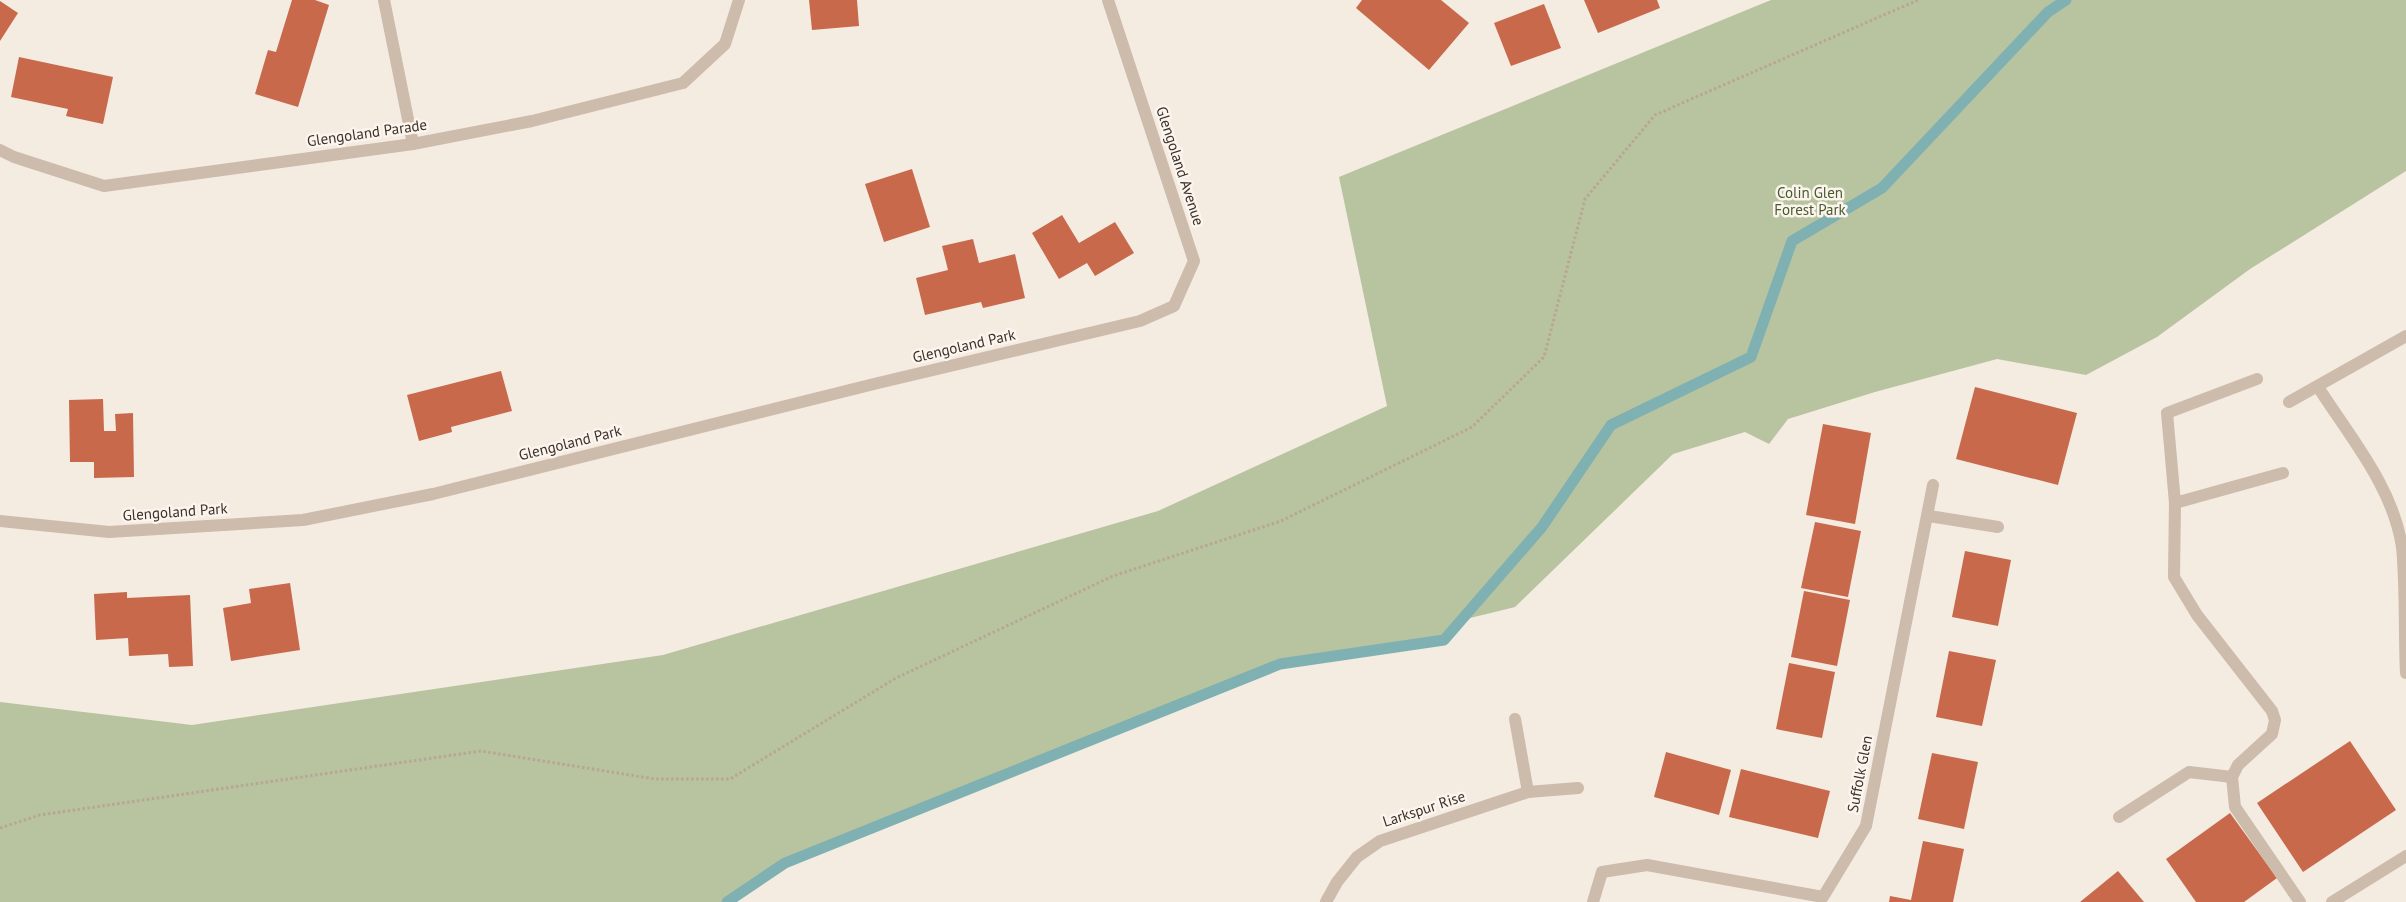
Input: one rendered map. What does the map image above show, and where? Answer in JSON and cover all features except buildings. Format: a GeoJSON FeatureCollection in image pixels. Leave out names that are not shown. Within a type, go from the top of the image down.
{"type":"FeatureCollection","features":[{"type":"Feature","properties":{"kind":"street"},"geometry":{"type":"LineString","coordinates":[[384,0],[413,144]]}},
{"type":"Feature","properties":{"kind":"street","name":"Glengoland Parade"},"geometry":{"type":"LineString","coordinates":[[0,150],[14,157],[104,186],[413,144],[532,121],[683,83],[726,44],[739,0]]}},
{"type":"Feature","properties":{"kind":"street","name":"Glengoland Avenue"},"geometry":{"type":"LineString","coordinates":[[1108,0],[1194,261],[1174,306],[1140,321]]}},
{"type":"Feature","properties":{"kind":"street","name":"Glengoland Park"},"geometry":{"type":"LineString","coordinates":[[0,521],[109,532],[303,520],[433,494],[878,383],[1140,321]]}},
{"type":"Feature","properties":{"kind":"street"},"geometry":{"type":"LineString","coordinates":[[2289,402],[2406,336]]}},
{"type":"Feature","properties":{"kind":"street"},"geometry":{"type":"LineString","coordinates":[[2257,379],[2167,413],[2175,503],[2174,577],[2197,615],[2272,712],[2276,720],[2272,734],[2238,765],[2232,776],[2234,807],[2300,902]]}},
{"type":"Feature","properties":{"kind":"street"},"geometry":{"type":"LineString","coordinates":[[2318,387],[2374,472],[2390,507],[2402,546],[2405,578],[2406,673]]}},
{"type":"Feature","properties":{"kind":"street"},"geometry":{"type":"LineString","coordinates":[[2175,503],[2283,473]]}},
{"type":"Feature","properties":{"kind":"street","name":"Suffolk Glen"},"geometry":{"type":"LineString","coordinates":[[1593,902],[1602,872],[1647,865],[1823,898],[1866,826],[1933,484]]}},
{"type":"Feature","properties":{"kind":"street"},"geometry":{"type":"LineString","coordinates":[[1928,516],[1998,528]]}},
{"type":"Feature","properties":{"kind":"street"},"geometry":{"type":"LineString","coordinates":[[1515,718],[1528,792]]}},
{"type":"Feature","properties":{"kind":"street"},"geometry":{"type":"LineString","coordinates":[[2119,817],[2189,772],[2232,776]]}},
{"type":"Feature","properties":{"kind":"street","name":"Larkspur Rise"},"geometry":{"type":"LineString","coordinates":[[1326,902],[1337,882],[1356,857],[1380,841],[1528,792],[1578,788]]}},
{"type":"Feature","properties":{"kind":"street"},"geometry":{"type":"LineString","coordinates":[[2332,902],[2406,856]]}},
{"type":"Feature","properties":{"kind":"path"},"geometry":{"type":"LineString","coordinates":[[0,828],[40,815],[481,751],[655,779],[730,779],[896,678],[1113,576],[1281,521],[1472,427],[1544,357],[1585,199],[1655,115],[1918,0]]}},
{"type":"Feature","properties":{"kind":"green space","name":"Colin Glen Forest Park"},"geometry":{"type":"Polygon","coordinates":[[[1771,0],[2406,0],[2406,171],[2250,269],[2157,337],[2086,375],[1997,359],[1875,392],[1788,419],[1769,444],[1745,432],[1673,454],[1515,607],[1462,620],[1444,640],[1280,664],[768,869],[721,902],[0,902],[0,702],[192,725],[663,655],[1158,511],[1387,406],[1339,177],[1771,0]]]}},
{"type":"Feature","properties":{"kind":"waterway"},"geometry":{"type":"LineString","coordinates":[[727,902],[785,863],[1280,664],[1444,640],[1542,527],[1611,425],[1751,357],[1792,241],[1882,188],[2048,12],[2066,0]]}}]}
